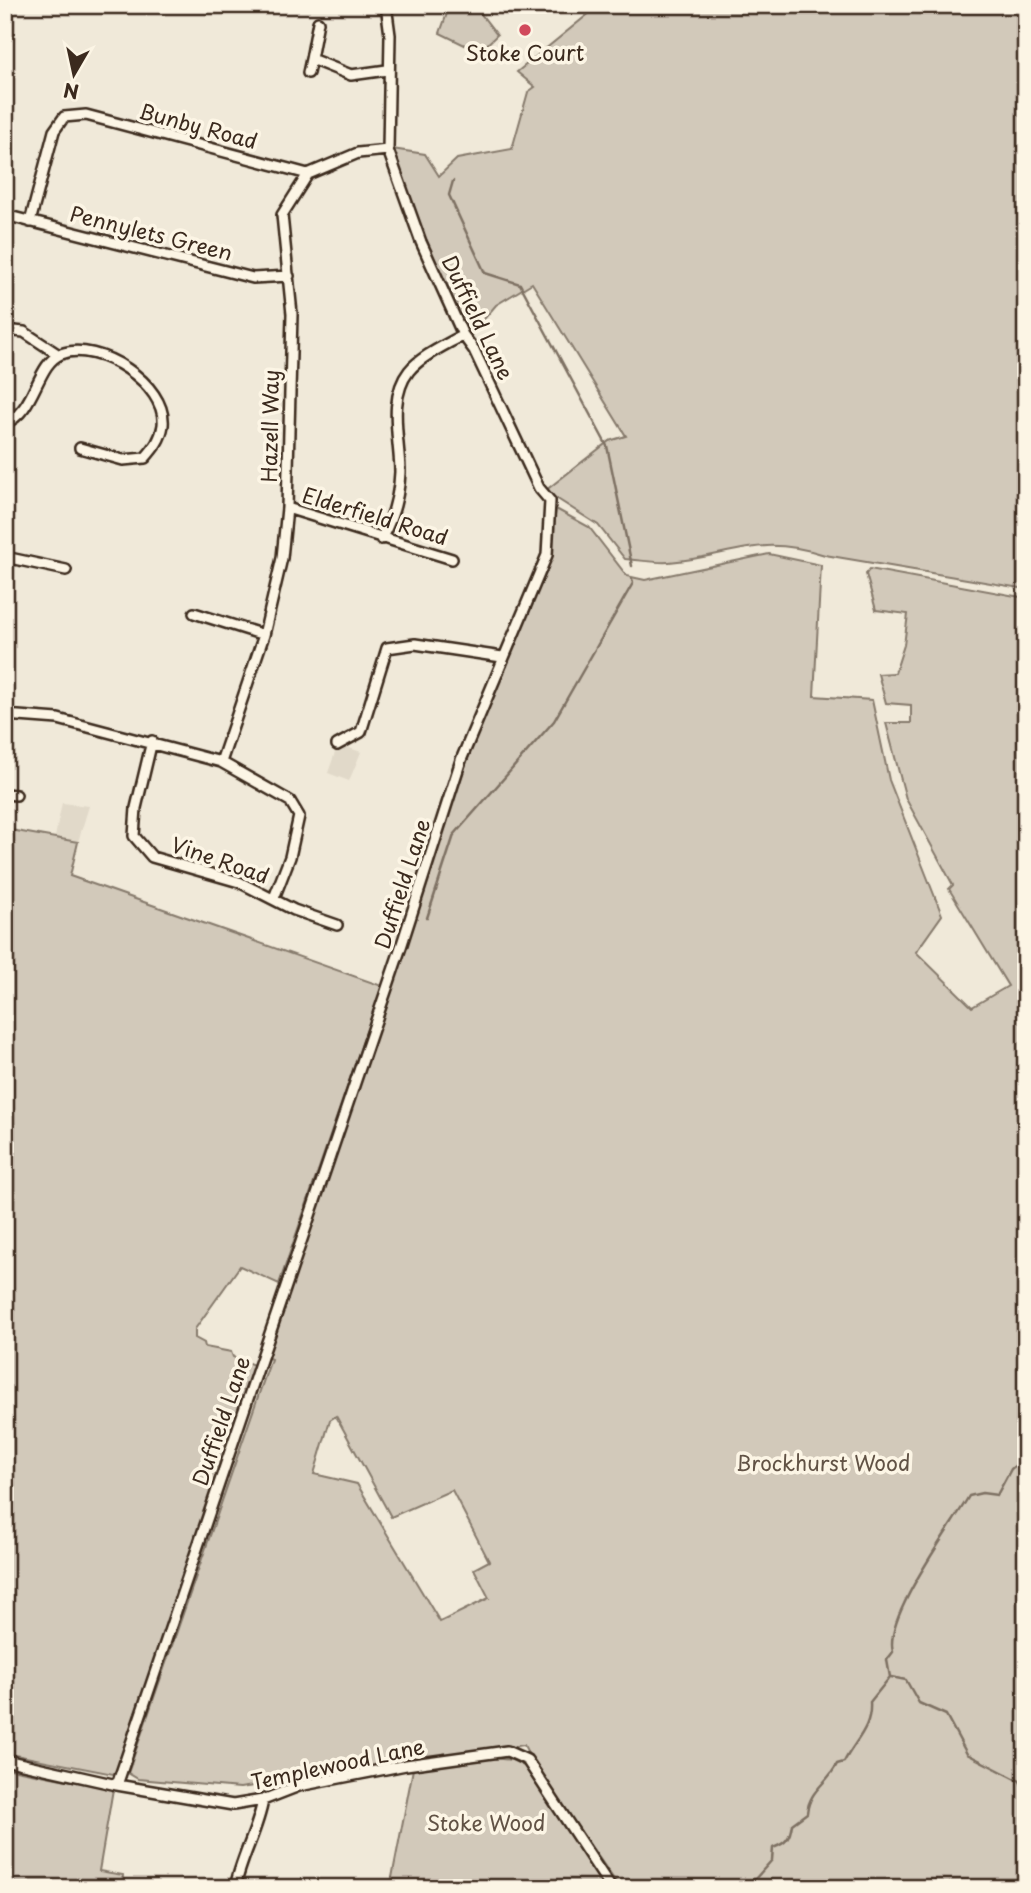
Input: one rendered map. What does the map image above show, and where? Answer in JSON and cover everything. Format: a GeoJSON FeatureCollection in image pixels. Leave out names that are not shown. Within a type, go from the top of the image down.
{"type":"FeatureCollection","features":[{"type":"Feature","properties":{"kind":"street","name":"Duffield Lane"},"geometry":{"type":"LineString","coordinates":[[117,1785],[402,944],[461,760],[547,555],[550,501],[539,488],[480,361],[463,335],[421,242],[387,150],[390,35],[386,5]]}},
{"type":"Feature","properties":{"kind":"street"},"geometry":{"type":"LineString","coordinates":[[308,73],[318,22]]}},
{"type":"Feature","properties":{"kind":"street"},"geometry":{"type":"LineString","coordinates":[[311,59],[351,75],[387,70]]}},
{"type":"Feature","properties":{"kind":"street","name":"Bunby Road"},"geometry":{"type":"LineString","coordinates":[[30,222],[54,131],[64,117],[86,115],[308,174]]}},
{"type":"Feature","properties":{"kind":"street"},"geometry":{"type":"LineString","coordinates":[[308,174],[358,153],[387,150]]}},
{"type":"Feature","properties":{"kind":"street","name":"Hazell Way"},"geometry":{"type":"LineString","coordinates":[[221,762],[264,635],[282,558],[287,508],[292,314],[282,215],[308,174]]}},
{"type":"Feature","properties":{"kind":"street","name":"Pennylets Green"},"geometry":{"type":"LineString","coordinates":[[5,215],[253,278],[289,276]]}},
{"type":"Feature","properties":{"kind":"street"},"geometry":{"type":"LineString","coordinates":[[5,330],[24,332],[59,355]]}},
{"type":"Feature","properties":{"kind":"street"},"geometry":{"type":"LineString","coordinates":[[381,539],[394,515],[400,472],[396,434],[398,392],[409,371],[463,335]]}},
{"type":"Feature","properties":{"kind":"street"},"geometry":{"type":"LineString","coordinates":[[5,424],[30,402],[45,370],[59,355],[81,350],[108,357],[135,374],[156,398],[163,424],[157,445],[145,458],[123,460],[80,448]]}},
{"type":"Feature","properties":{"kind":"street","name":"Elderfield Road"},"geometry":{"type":"LineString","coordinates":[[287,508],[452,559]]}},
{"type":"Feature","properties":{"kind":"street"},"geometry":{"type":"LineString","coordinates":[[5,557],[66,570]]}},
{"type":"Feature","properties":{"kind":"street"},"geometry":{"type":"LineString","coordinates":[[194,613],[264,635]]}},
{"type":"Feature","properties":{"kind":"street"},"geometry":{"type":"LineString","coordinates":[[337,745],[361,732],[387,648],[415,644],[502,657]]}},
{"type":"Feature","properties":{"kind":"street","name":"Vine Road"},"geometry":{"type":"LineString","coordinates":[[5,715],[58,719],[152,741],[221,762],[290,802],[299,816],[290,858],[274,898]]}},
{"type":"Feature","properties":{"kind":"street","name":"Vine Road"},"geometry":{"type":"LineString","coordinates":[[152,741],[136,808],[134,836],[152,857],[239,882],[294,910],[338,925]]}},
{"type":"Feature","properties":{"kind":"street"},"geometry":{"type":"LineString","coordinates":[[5,794],[16,795]]}},
{"type":"Feature","properties":{"kind":"street","name":"Templewood Lane"},"geometry":{"type":"LineString","coordinates":[[5,1760],[117,1785],[233,1805],[262,1800],[299,1786],[379,1770],[507,1751],[527,1760],[611,1888]]}},
{"type":"Feature","properties":{"kind":"street"},"geometry":{"type":"LineString","coordinates":[[235,1884],[240,1863],[260,1815],[262,1800]]}},
{"type":"Feature","properties":{"kind":"shaded area"},"geometry":{"type":"Polygon","coordinates":[[[338,744],[361,752],[349,781],[328,773],[338,744]]]}},
{"type":"Feature","properties":{"kind":"shaded area"},"geometry":{"type":"Polygon","coordinates":[[[62,803],[89,806],[78,842],[55,837],[62,803]]]}},
{"type":"Feature","properties":{"kind":"green space"},"geometry":{"type":"Polygon","coordinates":[[[450,5],[474,5],[497,35],[479,52],[440,33],[450,5]]]}},
{"type":"Feature","properties":{"kind":"green space"},"geometry":{"type":"Polygon","coordinates":[[[587,5],[1026,5],[1026,589],[780,546],[744,548],[669,562],[625,559],[598,525],[545,491],[609,441],[626,436],[532,283],[496,305],[474,331],[466,334],[423,242],[392,149],[425,154],[439,176],[457,159],[512,149],[528,92],[535,87],[517,72],[592,11],[587,5]]]}},
{"type":"Feature","properties":{"kind":"green space","name":"Brockhurst Wood"},"geometry":{"type":"Polygon","coordinates":[[[556,509],[589,527],[627,576],[645,580],[769,554],[821,565],[814,696],[872,700],[889,780],[942,915],[916,952],[972,1007],[1008,986],[949,889],[953,885],[906,799],[886,723],[911,723],[911,705],[886,703],[878,674],[895,673],[904,645],[908,614],[876,610],[866,574],[870,569],[1026,598],[1026,1888],[620,1888],[532,1761],[524,1745],[240,1788],[138,1779],[128,1773],[271,1359],[266,1357],[332,1167],[392,976],[494,684],[547,571],[556,509]],[[336,1416],[330,1420],[314,1474],[357,1484],[440,1622],[489,1598],[474,1569],[489,1561],[452,1490],[391,1517],[336,1416]]]}},
{"type":"Feature","properties":{"kind":"green space"},"geometry":{"type":"Polygon","coordinates":[[[5,829],[78,842],[70,876],[382,986],[279,1284],[240,1266],[195,1329],[195,1338],[204,1343],[205,1347],[231,1352],[233,1357],[254,1365],[117,1769],[113,1774],[5,1753],[5,829]]]}},
{"type":"Feature","properties":{"kind":"green space","name":"Stoke Wood"},"geometry":{"type":"Polygon","coordinates":[[[491,1758],[512,1760],[528,1768],[607,1888],[390,1888],[413,1769],[491,1758]]]}},
{"type":"Feature","properties":{"kind":"green space"},"geometry":{"type":"Polygon","coordinates":[[[5,1768],[113,1789],[99,1871],[123,1875],[122,1888],[32,1888],[5,1881],[5,1768]]]}},
{"type":"Feature","properties":{"kind":"waterway"},"geometry":{"type":"LineString","coordinates":[[453,181],[449,195],[485,273],[520,284],[607,446],[632,566]]}},
{"type":"Feature","properties":{"kind":"waterway"},"geometry":{"type":"LineString","coordinates":[[427,918],[454,835],[554,721],[633,583],[632,579]]}},
{"type":"Feature","properties":{"kind":"waterway"},"geometry":{"type":"LineString","coordinates":[[747,1888],[772,1860],[773,1848],[787,1839],[792,1824],[807,1813],[815,1792],[837,1764],[844,1762],[862,1734],[868,1719],[870,1702],[890,1677],[887,1660],[893,1652],[893,1637],[898,1618],[920,1574],[969,1496],[982,1493],[997,1495],[1011,1469],[1026,1457]]}},
{"type":"Feature","properties":{"kind":"waterway"},"geometry":{"type":"LineString","coordinates":[[891,1677],[906,1680],[919,1703],[946,1715],[967,1754],[1020,1781],[1026,1794]]}},
{"type":"Feature","properties":{"kind":"place","name":"Stoke Court"},"geometry":{"type":"Point","coordinates":[525,30]}}]}
